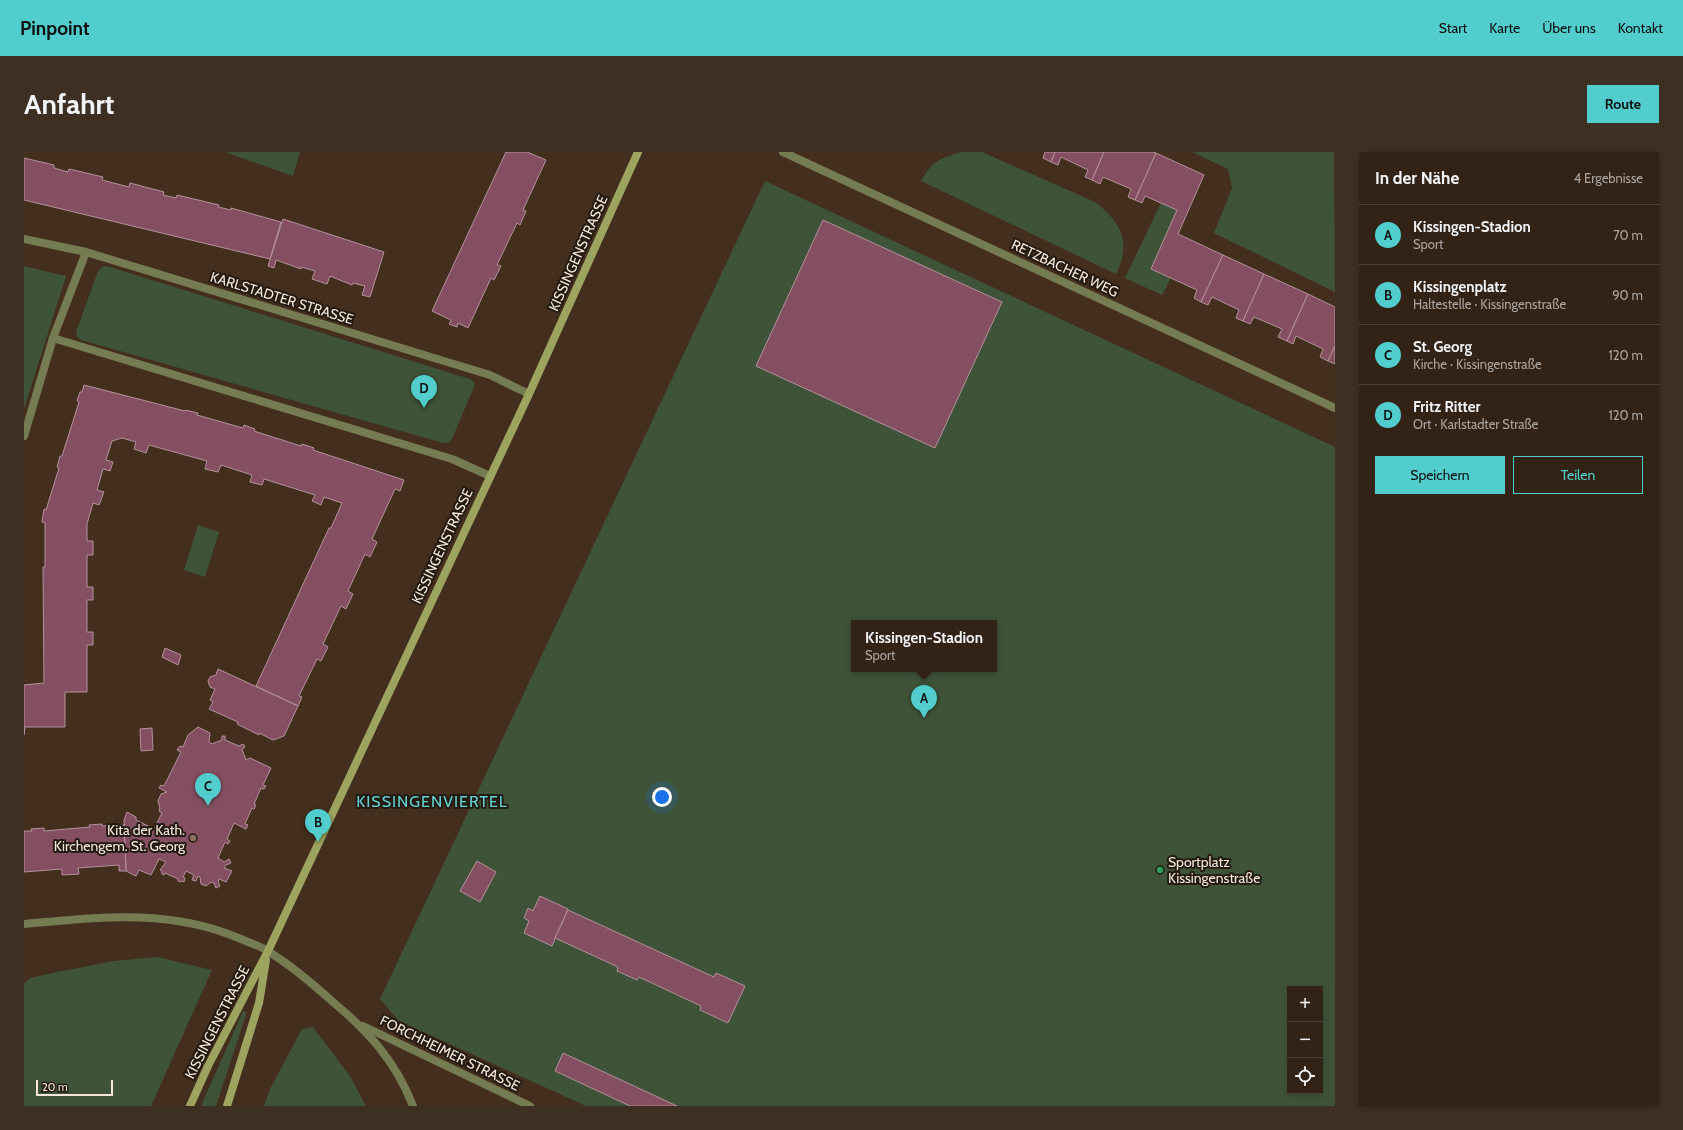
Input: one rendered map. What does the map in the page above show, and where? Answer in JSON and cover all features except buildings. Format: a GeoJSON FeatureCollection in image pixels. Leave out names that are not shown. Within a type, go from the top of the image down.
{"type":"FeatureCollection","features":[{"type":"Feature","properties":{"kind":"street","name":"KISSINGENSTRASSE"},"geometry":{"type":"LineString","coordinates":[[190,1106],[208,1066],[268,951],[529,394],[638,152]]}},
{"type":"Feature","properties":{"kind":"street","name":"RETZBACHER WEG"},"geometry":{"type":"LineString","coordinates":[[783,152],[1335,408]]}},
{"type":"Feature","properties":{"kind":"street","name":"KARLSTADTER STRASSE"},"geometry":{"type":"LineString","coordinates":[[24,239],[86,252],[490,375],[529,394]]}},
{"type":"Feature","properties":{"kind":"street"},"geometry":{"type":"LineString","coordinates":[[24,436],[53,338],[86,252]]}},
{"type":"Feature","properties":{"kind":"street"},"geometry":{"type":"LineString","coordinates":[[53,338],[452,459],[490,476]]}},
{"type":"Feature","properties":{"kind":"street"},"geometry":{"type":"LineString","coordinates":[[24,924],[103,917],[143,917],[181,921],[212,928],[268,951],[312,983],[359,1024],[390,1060],[406,1086],[413,1106]]}},
{"type":"Feature","properties":{"kind":"street","name":"KISSINGENSTRASSE"},"geometry":{"type":"LineString","coordinates":[[226,1106],[259,1003],[268,951]]}},
{"type":"Feature","properties":{"kind":"street","name":"FORCHHEIMER STRASSE"},"geometry":{"type":"LineString","coordinates":[[359,1024],[517,1103],[530,1106]]}},
{"type":"Feature","properties":{"kind":"green space"},"geometry":{"type":"Polygon","coordinates":[[[225,152],[300,152],[293,176],[225,152]]]}},
{"type":"Feature","properties":{"kind":"green space"},"geometry":{"type":"Polygon","coordinates":[[[960,152],[982,152],[1095,202],[1112,217],[1121,234],[1123,252],[1121,263],[1116,274],[921,181],[929,169],[937,162],[960,152]]]}},
{"type":"Feature","properties":{"kind":"green space"},"geometry":{"type":"Polygon","coordinates":[[[1192,152],[1334,152],[1335,292],[1214,233],[1232,188],[1228,169],[1192,152]]]}},
{"type":"Feature","properties":{"kind":"green space"},"geometry":{"type":"Polygon","coordinates":[[[765,181],[1335,447],[1335,1106],[586,1106],[399,1021],[380,999],[765,181]]]}},
{"type":"Feature","properties":{"kind":"green space"},"geometry":{"type":"Polygon","coordinates":[[[1161,203],[1177,210],[1151,269],[1171,278],[1162,295],[1125,278],[1161,203]]]}},
{"type":"Feature","properties":{"kind":"green space"},"geometry":{"type":"Polygon","coordinates":[[[24,266],[66,276],[24,409],[24,266]]]}},
{"type":"Feature","properties":{"kind":"green space"},"geometry":{"type":"Polygon","coordinates":[[[107,266],[470,379],[474,382],[474,387],[452,439],[449,442],[443,443],[81,340],[77,337],[76,332],[98,271],[102,267],[107,266]]]}},
{"type":"Feature","properties":{"kind":"green space"},"geometry":{"type":"Polygon","coordinates":[[[198,525],[219,532],[205,577],[184,570],[198,525]]]}},
{"type":"Feature","properties":{"kind":"green space"},"geometry":{"type":"Polygon","coordinates":[[[157,957],[212,970],[151,1106],[24,1106],[24,984],[30,978],[52,973],[114,961],[157,957]]]}},
{"type":"Feature","properties":{"kind":"green space"},"geometry":{"type":"Polygon","coordinates":[[[243,1011],[247,1012],[216,1106],[201,1106],[243,1011]]]}},
{"type":"Feature","properties":{"kind":"green space"},"geometry":{"type":"Polygon","coordinates":[[[313,1027],[350,1076],[366,1106],[264,1106],[270,1089],[302,1029],[313,1027]]]}},
{"type":"Feature","properties":{"kind":"place","name":"Fritz Ritter"},"geometry":{"type":"Point","coordinates":[424,408]}},
{"type":"Feature","properties":{"kind":"place","name":"Kissingen-Stadion"},"geometry":{"type":"Point","coordinates":[924,718]}},
{"type":"Feature","properties":{"kind":"place","name":"St. Georg"},"geometry":{"type":"Point","coordinates":[208,806]}},
{"type":"Feature","properties":{"kind":"place","name":"Kita der Kath. Kirchengem. St. Georg"},"geometry":{"type":"Point","coordinates":[193,838]}},
{"type":"Feature","properties":{"kind":"place","name":"Kissingenplatz"},"geometry":{"type":"Point","coordinates":[318,842]}},
{"type":"Feature","properties":{"kind":"place","name":"Sportplatz Kissingenstraße"},"geometry":{"type":"Point","coordinates":[1160,870]}},
{"type":"Feature","properties":{"kind":"district","name":"KISSINGENVIERTEL"},"geometry":{"type":"Point","coordinates":[432,801]}}]}
